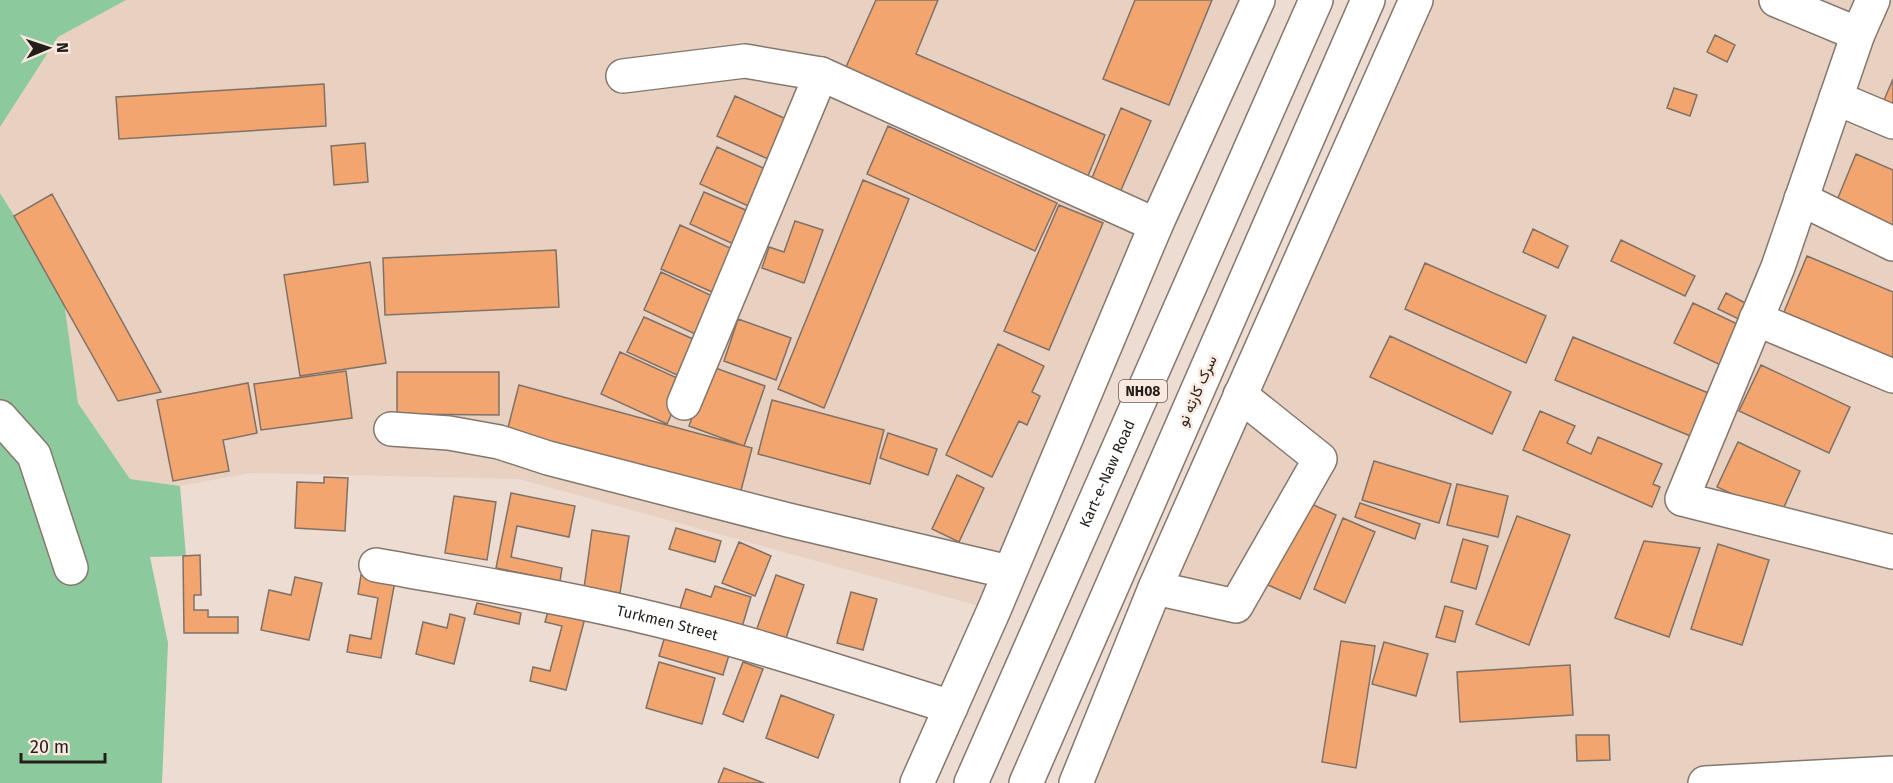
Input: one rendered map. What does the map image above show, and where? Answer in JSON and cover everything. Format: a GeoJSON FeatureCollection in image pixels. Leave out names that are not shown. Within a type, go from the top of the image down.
{"type":"FeatureCollection","features":[{"type":"Feature","properties":{"kind":"main road"},"geometry":{"type":"LineString","coordinates":[[917,783],[1010,572],[1156,225],[1258,0]]}},
{"type":"Feature","properties":{"kind":"main road","name":"Kart-e-Naw Road"},"geometry":{"type":"LineString","coordinates":[[971,783],[1316,0]]}},
{"type":"Feature","properties":{"kind":"main road","name":"سرک کارته نو"},"geometry":{"type":"LineString","coordinates":[[1026,783],[1368,0]]}},
{"type":"Feature","properties":{"kind":"main road"},"geometry":{"type":"LineString","coordinates":[[1076,783],[1155,588],[1416,0]]}},
{"type":"Feature","properties":{"kind":"main road"},"geometry":{"type":"LineString","coordinates":[[1776,0],[1858,34]]}},
{"type":"Feature","properties":{"kind":"main road"},"geometry":{"type":"LineString","coordinates":[[1873,0],[1858,34],[1778,267],[1682,499],[1893,552]]}},
{"type":"Feature","properties":{"kind":"main road"},"geometry":{"type":"LineString","coordinates":[[623,76],[745,62],[821,74],[1156,225]]}},
{"type":"Feature","properties":{"kind":"main road"},"geometry":{"type":"LineString","coordinates":[[684,403],[821,74]]}},
{"type":"Feature","properties":{"kind":"main road"},"geometry":{"type":"LineString","coordinates":[[1836,98],[1893,122]]}},
{"type":"Feature","properties":{"kind":"main road"},"geometry":{"type":"LineString","coordinates":[[1801,199],[1893,244]]}},
{"type":"Feature","properties":{"kind":"main road"},"geometry":{"type":"LineString","coordinates":[[1756,319],[1893,376]]}},
{"type":"Feature","properties":{"kind":"main road"},"geometry":{"type":"LineString","coordinates":[[1155,588],[1236,606],[1320,459],[1240,395]]}},
{"type":"Feature","properties":{"kind":"main road"},"geometry":{"type":"LineString","coordinates":[[0,417],[34,455],[70,568]]}},
{"type":"Feature","properties":{"kind":"main road"},"geometry":{"type":"LineString","coordinates":[[391,429],[449,433],[499,442],[548,458],[788,520],[1010,572]]}},
{"type":"Feature","properties":{"kind":"main road","name":"Turkmen Street"},"geometry":{"type":"LineString","coordinates":[[376,565],[505,588],[658,620],[951,707]]}},
{"type":"Feature","properties":{"kind":"main road"},"geometry":{"type":"LineString","coordinates":[[1705,783],[1790,781],[1893,774]]}},
{"type":"Feature","properties":{"kind":"shaded area"},"geometry":{"type":"Polygon","coordinates":[[[126,0],[1258,0],[994,610],[519,479],[251,473],[180,486],[130,479],[78,402],[63,294],[0,193],[0,127],[58,37],[126,0]]]}},
{"type":"Feature","properties":{"kind":"shaded area"},"geometry":{"type":"Polygon","coordinates":[[[1416,0],[1893,0],[1893,773],[1705,783],[1076,783],[1416,0]]]}},
{"type":"Feature","properties":{"kind":"green space"},"geometry":{"type":"Polygon","coordinates":[[[0,0],[126,0],[58,37],[0,127],[0,0]]]}},
{"type":"Feature","properties":{"kind":"green space"},"geometry":{"type":"Polygon","coordinates":[[[0,193],[63,294],[78,403],[130,479],[180,486],[186,556],[150,557],[168,643],[162,783],[0,783],[0,193]]]}},
{"type":"Feature","properties":{"kind":"building"},"geometry":{"type":"Polygon","coordinates":[[[876,0],[938,0],[916,54],[1105,135],[1085,183],[841,78],[876,0]]]}},
{"type":"Feature","properties":{"kind":"building"},"geometry":{"type":"Polygon","coordinates":[[[1135,0],[1212,0],[1169,105],[1103,79],[1135,0]]]}},
{"type":"Feature","properties":{"kind":"building"},"geometry":{"type":"Polygon","coordinates":[[[1715,35],[1735,45],[1727,62],[1707,52],[1715,35]]]}},
{"type":"Feature","properties":{"kind":"building"},"geometry":{"type":"Polygon","coordinates":[[[1893,79],[1893,104],[1884,100],[1893,79]]]}},
{"type":"Feature","properties":{"kind":"building"},"geometry":{"type":"Polygon","coordinates":[[[324,84],[326,126],[119,139],[116,97],[324,84]]]}},
{"type":"Feature","properties":{"kind":"building"},"geometry":{"type":"Polygon","coordinates":[[[1674,88],[1697,95],[1690,116],[1667,108],[1674,88]]]}},
{"type":"Feature","properties":{"kind":"building"},"geometry":{"type":"Polygon","coordinates":[[[735,96],[795,123],[777,163],[717,136],[735,96]]]}},
{"type":"Feature","properties":{"kind":"building"},"geometry":{"type":"Polygon","coordinates":[[[1121,108],[1151,121],[1118,197],[1089,185],[1121,108]]]}},
{"type":"Feature","properties":{"kind":"building"},"geometry":{"type":"Polygon","coordinates":[[[888,126],[1057,203],[1035,251],[867,174],[888,126]]]}},
{"type":"Feature","properties":{"kind":"building"},"geometry":{"type":"Polygon","coordinates":[[[365,143],[368,182],[334,185],[331,146],[365,143]]]}},
{"type":"Feature","properties":{"kind":"building"},"geometry":{"type":"Polygon","coordinates":[[[717,147],[774,173],[757,210],[700,184],[717,147]]]}},
{"type":"Feature","properties":{"kind":"building"},"geometry":{"type":"Polygon","coordinates":[[[1856,154],[1893,170],[1893,236],[1833,210],[1856,154]]]}},
{"type":"Feature","properties":{"kind":"building"},"geometry":{"type":"Polygon","coordinates":[[[863,180],[909,199],[824,408],[778,389],[863,180]]]}},
{"type":"Feature","properties":{"kind":"building"},"geometry":{"type":"Polygon","coordinates":[[[704,192],[757,215],[742,248],[690,224],[704,192]]]}},
{"type":"Feature","properties":{"kind":"building"},"geometry":{"type":"Polygon","coordinates":[[[52,194],[161,392],[118,401],[14,216],[52,194]]]}},
{"type":"Feature","properties":{"kind":"building"},"geometry":{"type":"Polygon","coordinates":[[[1059,205],[1103,223],[1049,350],[1004,331],[1059,205]]]}},
{"type":"Feature","properties":{"kind":"building"},"geometry":{"type":"Polygon","coordinates":[[[795,221],[823,230],[804,283],[762,268],[769,247],[784,252],[795,221]]]}},
{"type":"Feature","properties":{"kind":"building"},"geometry":{"type":"Polygon","coordinates":[[[680,225],[741,253],[721,296],[661,269],[680,225]]]}},
{"type":"Feature","properties":{"kind":"building"},"geometry":{"type":"Polygon","coordinates":[[[1533,229],[1568,246],[1558,268],[1523,252],[1533,229]]]}},
{"type":"Feature","properties":{"kind":"building"},"geometry":{"type":"Polygon","coordinates":[[[1621,240],[1695,276],[1685,296],[1611,261],[1621,240]]]}},
{"type":"Feature","properties":{"kind":"building"},"geometry":{"type":"Polygon","coordinates":[[[556,250],[559,307],[385,315],[383,258],[556,250]]]}},
{"type":"Feature","properties":{"kind":"building"},"geometry":{"type":"Polygon","coordinates":[[[1807,256],[1893,292],[1893,358],[1784,312],[1807,256]]]}},
{"type":"Feature","properties":{"kind":"building"},"geometry":{"type":"Polygon","coordinates":[[[370,262],[386,363],[300,376],[284,275],[370,262]]]}},
{"type":"Feature","properties":{"kind":"building"},"geometry":{"type":"Polygon","coordinates":[[[1425,263],[1546,316],[1526,363],[1405,309],[1425,263]]]}},
{"type":"Feature","properties":{"kind":"building"},"geometry":{"type":"Polygon","coordinates":[[[661,272],[723,301],[706,339],[644,310],[661,272]]]}},
{"type":"Feature","properties":{"kind":"building"},"geometry":{"type":"Polygon","coordinates":[[[1726,293],[1757,309],[1749,324],[1718,309],[1726,293]]]}},
{"type":"Feature","properties":{"kind":"building"},"geometry":{"type":"Polygon","coordinates":[[[1693,303],[1748,329],[1729,369],[1674,343],[1693,303]]]}},
{"type":"Feature","properties":{"kind":"building"},"geometry":{"type":"Polygon","coordinates":[[[644,317],[704,344],[688,380],[627,352],[644,317]]]}},
{"type":"Feature","properties":{"kind":"building"},"geometry":{"type":"Polygon","coordinates":[[[738,319],[791,338],[776,380],[724,361],[738,319]]]}},
{"type":"Feature","properties":{"kind":"building"},"geometry":{"type":"Polygon","coordinates":[[[1390,336],[1511,392],[1492,434],[1370,377],[1390,336]]]}},
{"type":"Feature","properties":{"kind":"building"},"geometry":{"type":"Polygon","coordinates":[[[1573,337],[1718,397],[1700,440],[1555,380],[1573,337]]]}},
{"type":"Feature","properties":{"kind":"building"},"geometry":{"type":"Polygon","coordinates":[[[998,344],[1044,366],[1032,392],[1040,396],[1027,425],[1019,421],[992,477],[946,455],[998,344]]]}},
{"type":"Feature","properties":{"kind":"building"},"geometry":{"type":"Polygon","coordinates":[[[620,352],[686,382],[667,424],[601,394],[620,352]]]}},
{"type":"Feature","properties":{"kind":"building"},"geometry":{"type":"Polygon","coordinates":[[[1761,365],[1850,407],[1829,453],[1739,411],[1761,365]]]}},
{"type":"Feature","properties":{"kind":"building"},"geometry":{"type":"Polygon","coordinates":[[[710,366],[765,386],[744,446],[689,426],[710,366]]]}},
{"type":"Feature","properties":{"kind":"building"},"geometry":{"type":"Polygon","coordinates":[[[346,371],[352,418],[261,430],[254,384],[346,371]]]}},
{"type":"Feature","properties":{"kind":"building"},"geometry":{"type":"Polygon","coordinates":[[[397,372],[499,372],[499,415],[397,414],[397,372]]]}},
{"type":"Feature","properties":{"kind":"building"},"geometry":{"type":"Polygon","coordinates":[[[248,383],[257,433],[223,440],[229,471],[173,481],[157,400],[248,383]]]}},
{"type":"Feature","properties":{"kind":"building"},"geometry":{"type":"Polygon","coordinates":[[[519,385],[752,448],[738,502],[505,439],[519,385]]]}},
{"type":"Feature","properties":{"kind":"building"},"geometry":{"type":"Polygon","coordinates":[[[772,400],[884,430],[870,484],[758,454],[772,400]]]}},
{"type":"Feature","properties":{"kind":"building"},"geometry":{"type":"Polygon","coordinates":[[[1540,411],[1575,426],[1567,443],[1591,454],[1598,437],[1662,464],[1653,484],[1660,487],[1652,507],[1523,450],[1540,411]]]}},
{"type":"Feature","properties":{"kind":"building"},"geometry":{"type":"Polygon","coordinates":[[[888,433],[937,449],[928,475],[880,458],[888,433]]]}},
{"type":"Feature","properties":{"kind":"building"},"geometry":{"type":"Polygon","coordinates":[[[1738,442],[1800,471],[1780,516],[1717,487],[1738,442]]]}},
{"type":"Feature","properties":{"kind":"building"},"geometry":{"type":"Polygon","coordinates":[[[1374,461],[1451,484],[1439,523],[1362,500],[1374,461]]]}},
{"type":"Feature","properties":{"kind":"building"},"geometry":{"type":"Polygon","coordinates":[[[957,475],[984,488],[959,542],[932,529],[957,475]]]}},
{"type":"Feature","properties":{"kind":"building"},"geometry":{"type":"Polygon","coordinates":[[[324,477],[348,478],[345,531],[295,528],[297,482],[324,483],[324,477]]]}},
{"type":"Feature","properties":{"kind":"building"},"geometry":{"type":"Polygon","coordinates":[[[1457,484],[1508,496],[1498,537],[1447,525],[1457,484]]]}},
{"type":"Feature","properties":{"kind":"building"},"geometry":{"type":"Polygon","coordinates":[[[511,493],[575,506],[569,537],[517,526],[511,557],[562,568],[560,581],[496,568],[511,493]]]}},
{"type":"Feature","properties":{"kind":"building"},"geometry":{"type":"Polygon","coordinates":[[[454,496],[496,502],[487,560],[445,553],[454,496]]]}},
{"type":"Feature","properties":{"kind":"building"},"geometry":{"type":"Polygon","coordinates":[[[1298,498],[1336,515],[1300,599],[1261,582],[1298,498]]]}},
{"type":"Feature","properties":{"kind":"building"},"geometry":{"type":"Polygon","coordinates":[[[1360,503],[1420,524],[1415,539],[1355,517],[1360,503]]]}},
{"type":"Feature","properties":{"kind":"building"},"geometry":{"type":"Polygon","coordinates":[[[1517,516],[1570,535],[1529,645],[1476,624],[1517,516]]]}},
{"type":"Feature","properties":{"kind":"building"},"geometry":{"type":"Polygon","coordinates":[[[1343,518],[1375,532],[1345,603],[1314,589],[1343,518]]]}},
{"type":"Feature","properties":{"kind":"building"},"geometry":{"type":"Polygon","coordinates":[[[676,528],[721,541],[715,562],[669,549],[676,528]]]}},
{"type":"Feature","properties":{"kind":"building"},"geometry":{"type":"Polygon","coordinates":[[[592,530],[629,536],[620,593],[584,588],[592,530]]]}},
{"type":"Feature","properties":{"kind":"building"},"geometry":{"type":"Polygon","coordinates":[[[1463,539],[1488,546],[1476,589],[1451,582],[1463,539]]]}},
{"type":"Feature","properties":{"kind":"building"},"geometry":{"type":"Polygon","coordinates":[[[1644,541],[1700,548],[1669,637],[1615,618],[1644,541]]]}},
{"type":"Feature","properties":{"kind":"building"},"geometry":{"type":"Polygon","coordinates":[[[739,542],[771,556],[755,596],[722,583],[739,542]]]}},
{"type":"Feature","properties":{"kind":"building"},"geometry":{"type":"Polygon","coordinates":[[[1718,544],[1769,560],[1742,645],[1691,629],[1718,544]]]}},
{"type":"Feature","properties":{"kind":"building"},"geometry":{"type":"Polygon","coordinates":[[[200,555],[201,595],[194,595],[194,610],[208,610],[208,617],[238,617],[238,633],[184,633],[183,556],[200,555]]]}},
{"type":"Feature","properties":{"kind":"building"},"geometry":{"type":"Polygon","coordinates":[[[361,575],[395,581],[381,658],[347,652],[350,635],[371,639],[378,598],[358,594],[361,575]]]}},
{"type":"Feature","properties":{"kind":"building"},"geometry":{"type":"Polygon","coordinates":[[[776,575],[804,585],[784,644],[755,634],[776,575]]]}},
{"type":"Feature","properties":{"kind":"building"},"geometry":{"type":"Polygon","coordinates":[[[295,577],[322,583],[309,640],[261,630],[269,590],[291,595],[295,577]]]}},
{"type":"Feature","properties":{"kind":"building"},"geometry":{"type":"Polygon","coordinates":[[[715,586],[751,597],[742,627],[680,608],[686,589],[711,597],[715,586]]]}},
{"type":"Feature","properties":{"kind":"building"},"geometry":{"type":"Polygon","coordinates":[[[851,592],[877,599],[863,650],[837,643],[851,592]]]}},
{"type":"Feature","properties":{"kind":"building"},"geometry":{"type":"Polygon","coordinates":[[[477,603],[521,613],[519,624],[474,614],[477,603]]]}},
{"type":"Feature","properties":{"kind":"building"},"geometry":{"type":"Polygon","coordinates":[[[1445,606],[1463,611],[1455,642],[1436,637],[1445,606]]]}},
{"type":"Feature","properties":{"kind":"building"},"geometry":{"type":"Polygon","coordinates":[[[549,608],[585,618],[566,690],[530,681],[533,667],[550,671],[562,626],[545,622],[549,608]]]}},
{"type":"Feature","properties":{"kind":"building"},"geometry":{"type":"Polygon","coordinates":[[[450,614],[465,618],[454,664],[416,654],[423,622],[447,628],[450,614]]]}},
{"type":"Feature","properties":{"kind":"building"},"geometry":{"type":"Polygon","coordinates":[[[665,636],[729,655],[723,675],[659,656],[665,636]]]}},
{"type":"Feature","properties":{"kind":"building"},"geometry":{"type":"Polygon","coordinates":[[[1341,641],[1375,646],[1356,768],[1322,762],[1341,641]]]}},
{"type":"Feature","properties":{"kind":"building"},"geometry":{"type":"Polygon","coordinates":[[[1384,642],[1428,654],[1416,696],[1372,684],[1384,642]]]}},
{"type":"Feature","properties":{"kind":"building"},"geometry":{"type":"Polygon","coordinates":[[[659,662],[715,678],[702,724],[646,708],[659,662]]]}},
{"type":"Feature","properties":{"kind":"building"},"geometry":{"type":"Polygon","coordinates":[[[743,662],[763,669],[743,722],[723,714],[743,662]]]}},
{"type":"Feature","properties":{"kind":"building"},"geometry":{"type":"Polygon","coordinates":[[[1570,665],[1573,715],[1460,722],[1457,672],[1570,665]]]}},
{"type":"Feature","properties":{"kind":"building"},"geometry":{"type":"Polygon","coordinates":[[[781,695],[834,715],[818,758],[766,738],[781,695]]]}},
{"type":"Feature","properties":{"kind":"building"},"geometry":{"type":"Polygon","coordinates":[[[1576,735],[1609,735],[1610,760],[1577,761],[1576,735]]]}},
{"type":"Feature","properties":{"kind":"building"},"geometry":{"type":"Polygon","coordinates":[[[724,768],[764,783],[718,783],[724,768]]]}}]}
